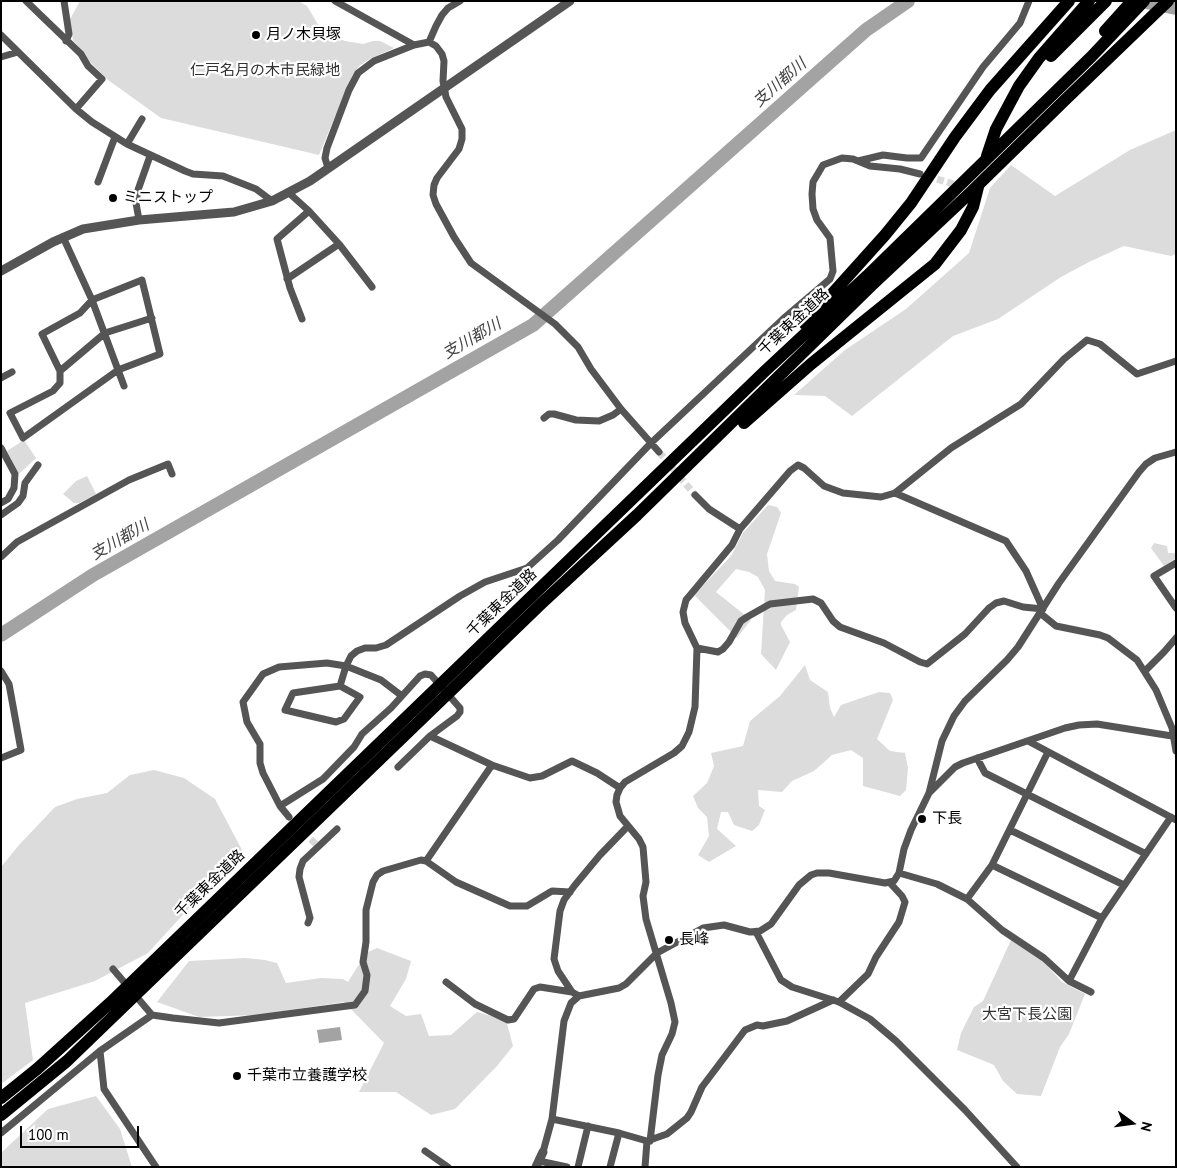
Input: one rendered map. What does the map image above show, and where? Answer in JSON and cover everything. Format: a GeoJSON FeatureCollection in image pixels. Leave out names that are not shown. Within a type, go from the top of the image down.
{"type":"FeatureCollection","features":[{"type":"Feature","properties":{"kind":"highway"},"geometry":{"type":"LineString","coordinates":[[764,372],[789,340],[885,235],[990,90],[1069,1]]}},
{"type":"Feature","properties":{"kind":"highway"},"geometry":{"type":"LineString","coordinates":[[637,515],[677,485],[760,408],[811,364],[935,264],[961,230],[973,206],[996,129],[1019,86],[1039,58],[1089,1]]}},
{"type":"Feature","properties":{"kind":"highway"},"geometry":{"type":"LineString","coordinates":[[1019,86],[1106,1]]}},
{"type":"Feature","properties":{"kind":"highway"},"geometry":{"type":"LineString","coordinates":[[1117,25],[1132,1]]}},
{"type":"Feature","properties":{"kind":"highway"},"geometry":{"type":"LineString","coordinates":[[1117,25],[1144,1]]}},
{"type":"Feature","properties":{"kind":"highway"},"geometry":{"type":"LineString","coordinates":[[637,515],[1168,1]]}},
{"type":"Feature","properties":{"kind":"highway","name":"千葉東金道路"},"geometry":{"type":"LineString","coordinates":[[1,1098],[37,1069],[118,996],[764,372],[867,276],[1019,126],[1031,109],[1117,25]]}},
{"type":"Feature","properties":{"kind":"highway","name":"千葉東金道路"},"geometry":{"type":"LineString","coordinates":[[1,1115],[67,1061],[528,616],[637,515]]}},
{"type":"Feature","properties":{"kind":"street"},"geometry":{"type":"LineString","coordinates":[[26,1],[81,54],[88,66],[102,80],[76,109]]}},
{"type":"Feature","properties":{"kind":"street"},"geometry":{"type":"LineString","coordinates":[[64,1],[69,34],[66,40]]}},
{"type":"Feature","properties":{"kind":"street"},"geometry":{"type":"LineString","coordinates":[[335,1],[414,45]]}},
{"type":"Feature","properties":{"kind":"street"},"geometry":{"type":"LineString","coordinates":[[429,42],[442,15],[448,8],[460,1]]}},
{"type":"Feature","properties":{"kind":"street"},"geometry":{"type":"LineString","coordinates":[[1,271],[63,237],[83,229],[139,220],[234,212],[272,201],[289,193],[310,181],[570,1]]}},
{"type":"Feature","properties":{"kind":"street"},"geometry":{"type":"LineString","coordinates":[[858,161],[883,155],[921,158],[983,67],[1020,23],[1029,1]]}},
{"type":"Feature","properties":{"kind":"street"},"geometry":{"type":"LineString","coordinates":[[1,36],[76,109],[115,137],[150,156],[193,174],[223,176],[256,189],[272,201]]}},
{"type":"Feature","properties":{"kind":"street"},"geometry":{"type":"LineString","coordinates":[[328,168],[325,158],[327,148],[354,80],[364,68],[374,61],[414,45],[429,42],[436,46],[442,54],[444,61],[446,97],[462,129],[459,149],[437,178],[433,195],[454,237],[471,263],[555,324],[578,347],[591,369],[621,409],[659,452]]}},
{"type":"Feature","properties":{"kind":"street"},"geometry":{"type":"LineString","coordinates":[[1,58],[18,52]]}},
{"type":"Feature","properties":{"kind":"street"},"geometry":{"type":"LineString","coordinates":[[127,144],[142,119]]}},
{"type":"Feature","properties":{"kind":"street"},"geometry":{"type":"LineString","coordinates":[[98,182],[115,137]]}},
{"type":"Feature","properties":{"kind":"street"},"geometry":{"type":"LineString","coordinates":[[139,220],[136,203],[138,190],[150,156]]}},
{"type":"Feature","properties":{"kind":"street"},"geometry":{"type":"LineString","coordinates":[[340,686],[346,666],[351,656],[357,651],[386,645],[484,582],[527,568],[558,540],[651,443],[832,275],[830,238],[817,220],[813,209],[813,182],[823,165],[842,158],[858,161],[870,166],[900,169],[920,174]]}},
{"type":"Feature","properties":{"kind":"street"},"geometry":{"type":"LineString","coordinates":[[289,193],[309,211],[339,244],[372,287]]}},
{"type":"Feature","properties":{"kind":"street"},"geometry":{"type":"LineString","coordinates":[[302,319],[287,278],[277,239],[309,211]]}},
{"type":"Feature","properties":{"kind":"street"},"geometry":{"type":"LineString","coordinates":[[63,237],[92,300],[124,386]]}},
{"type":"Feature","properties":{"kind":"street"},"geometry":{"type":"LineString","coordinates":[[287,278],[339,244]]}},
{"type":"Feature","properties":{"kind":"street"},"geometry":{"type":"LineString","coordinates":[[142,280],[160,354],[118,370],[23,438],[10,413],[53,391],[60,383],[60,370],[42,334],[80,313],[92,300],[142,280]]}},
{"type":"Feature","properties":{"kind":"street"},"geometry":{"type":"LineString","coordinates":[[60,370],[105,333],[152,318]]}},
{"type":"Feature","properties":{"kind":"street"},"geometry":{"type":"LineString","coordinates":[[644,1167],[659,1068],[675,1022],[646,919],[644,896],[646,882],[643,848],[639,839],[617,810],[617,795],[625,782],[667,758],[682,746],[689,732],[693,719],[697,648],[685,622],[683,612],[686,600],[732,545],[740,529],[790,471],[798,465],[824,486],[843,493],[881,497],[895,493],[951,448],[1021,404],[1064,359],[1087,340],[1100,344],[1137,374],[1142,374],[1176,361]]}},
{"type":"Feature","properties":{"kind":"street"},"geometry":{"type":"LineString","coordinates":[[1,378],[12,372]]}},
{"type":"Feature","properties":{"kind":"street"},"geometry":{"type":"LineString","coordinates":[[544,418],[554,414],[576,420],[599,421],[621,409]]}},
{"type":"Feature","properties":{"kind":"street"},"geometry":{"type":"LineString","coordinates":[[1,448],[16,474],[14,488],[8,499],[1,503]]}},
{"type":"Feature","properties":{"kind":"street"},"geometry":{"type":"LineString","coordinates":[[566,1167],[538,1164],[552,1119],[566,1012],[571,1003],[579,996],[619,988],[626,984],[657,953],[703,928],[724,925],[756,932],[765,928],[771,924],[799,885],[811,875],[829,873],[880,883],[890,883],[897,877],[911,830],[929,793],[942,741],[954,716],[965,701],[1018,647],[1059,584],[1139,472],[1154,458],[1176,452]]}},
{"type":"Feature","properties":{"kind":"street"},"geometry":{"type":"LineString","coordinates":[[1,557],[17,542],[129,480],[168,464],[172,474]]}},
{"type":"Feature","properties":{"kind":"street"},"geometry":{"type":"LineString","coordinates":[[1,515],[18,503],[23,496],[28,478],[38,465]]}},
{"type":"Feature","properties":{"kind":"street"},"geometry":{"type":"LineString","coordinates":[[895,493],[1006,541],[1026,571],[1042,611],[1056,626],[1108,638],[1137,660],[1156,690],[1173,730],[1176,751]]}},
{"type":"Feature","properties":{"kind":"street"},"geometry":{"type":"LineString","coordinates":[[695,495],[709,508],[740,529]]}},
{"type":"Feature","properties":{"kind":"street"},"geometry":{"type":"LineString","coordinates":[[1176,563],[1154,576],[1176,608]]}},
{"type":"Feature","properties":{"kind":"street"},"geometry":{"type":"LineString","coordinates":[[697,648],[718,652],[723,649],[741,621],[770,604],[813,599],[821,603],[833,621],[840,627],[884,643],[927,664],[965,634],[996,603],[1004,601],[1042,611]]}},
{"type":"Feature","properties":{"kind":"street"},"geometry":{"type":"LineString","coordinates":[[1145,671],[1176,638]]}},
{"type":"Feature","properties":{"kind":"street"},"geometry":{"type":"LineString","coordinates":[[289,818],[280,806],[263,773],[260,764],[260,744],[247,722],[243,702],[263,674],[279,666],[327,663],[346,666],[381,680],[402,696]]}},
{"type":"Feature","properties":{"kind":"street"},"geometry":{"type":"LineString","coordinates":[[1,671],[8,684],[21,750],[1,758]]}},
{"type":"Feature","properties":{"kind":"street"},"geometry":{"type":"LineString","coordinates":[[280,806],[323,779],[354,747],[362,734],[420,676],[430,675],[458,704],[460,712],[430,736],[398,767]]}},
{"type":"Feature","properties":{"kind":"street"},"geometry":{"type":"LineString","coordinates":[[340,686],[360,697],[344,719],[336,722],[285,710],[293,693],[340,686]]}},
{"type":"Feature","properties":{"kind":"street"},"geometry":{"type":"LineString","coordinates":[[929,793],[954,767],[1065,728],[1090,724],[1173,730]]}},
{"type":"Feature","properties":{"kind":"street"},"geometry":{"type":"LineString","coordinates":[[430,736],[492,765],[530,778],[542,776],[572,761],[597,773],[620,788]]}},
{"type":"Feature","properties":{"kind":"street"},"geometry":{"type":"LineString","coordinates":[[1028,741],[1174,818],[1146,854],[1102,918],[1068,981]]}},
{"type":"Feature","properties":{"kind":"street"},"geometry":{"type":"LineString","coordinates":[[967,899],[992,865],[1048,752]]}},
{"type":"Feature","properties":{"kind":"street"},"geometry":{"type":"LineString","coordinates":[[977,758],[985,772],[1146,854]]}},
{"type":"Feature","properties":{"kind":"street"},"geometry":{"type":"LineString","coordinates":[[426,862],[492,765]]}},
{"type":"Feature","properties":{"kind":"street"},"geometry":{"type":"LineString","coordinates":[[572,992],[558,971],[554,960],[560,911],[564,900],[570,892],[600,855],[628,826]]}},
{"type":"Feature","properties":{"kind":"street"},"geometry":{"type":"LineString","coordinates":[[308,923],[310,918],[299,877],[300,869],[303,861],[337,829]]}},
{"type":"Feature","properties":{"kind":"street"},"geometry":{"type":"LineString","coordinates":[[1010,830],[1124,885]]}},
{"type":"Feature","properties":{"kind":"street"},"geometry":{"type":"LineString","coordinates":[[1,1133],[100,1051],[152,1015],[219,1023],[355,1005],[366,991],[367,975],[364,962],[366,910],[373,882],[377,875],[383,871],[421,860],[456,882],[510,906],[527,906],[552,891],[570,892]]}},
{"type":"Feature","properties":{"kind":"street"},"geometry":{"type":"LineString","coordinates":[[992,865],[1102,918]]}},
{"type":"Feature","properties":{"kind":"street"},"geometry":{"type":"LineString","coordinates":[[899,873],[937,884],[967,899],[1002,930],[1044,958],[1068,981],[1091,992]]}},
{"type":"Feature","properties":{"kind":"street"},"geometry":{"type":"LineString","coordinates":[[552,1119],[649,1141],[667,1134],[687,1118],[702,1087],[745,1030],[757,1025],[763,1026],[787,1021],[836,1001],[868,974],[876,957],[899,922],[905,902],[890,883]]}},
{"type":"Feature","properties":{"kind":"street"},"geometry":{"type":"LineString","coordinates":[[756,932],[781,980],[792,987],[836,1001],[870,1019],[896,1041],[965,1110],[1017,1167]]}},
{"type":"Feature","properties":{"kind":"street"},"geometry":{"type":"LineString","coordinates":[[113,969],[152,1015]]}},
{"type":"Feature","properties":{"kind":"street"},"geometry":{"type":"LineString","coordinates":[[446,982],[475,1004],[508,1020],[514,1019],[534,989],[540,987],[572,992],[579,996]]}},
{"type":"Feature","properties":{"kind":"street"},"geometry":{"type":"LineString","coordinates":[[100,1051],[104,1089],[156,1167]]}},
{"type":"Feature","properties":{"kind":"street"},"geometry":{"type":"LineString","coordinates":[[578,1167],[588,1126]]}},
{"type":"Feature","properties":{"kind":"street"},"geometry":{"type":"LineString","coordinates":[[610,1167],[620,1133]]}},
{"type":"Feature","properties":{"kind":"street"},"geometry":{"type":"LineString","coordinates":[[425,1151],[448,1167]]}},
{"type":"Feature","properties":{"kind":"green space","name":"仁戸名月の木市民緑地"},"geometry":{"type":"Polygon","coordinates":[[[80,1],[298,1],[307,6],[319,26],[332,36],[345,41],[363,44],[380,41],[394,48],[359,66],[352,76],[319,155],[161,118],[108,80],[89,61],[73,40],[69,21],[80,1]]]}},
{"type":"Feature","properties":{"kind":"green space"},"geometry":{"type":"Polygon","coordinates":[[[1176,130],[1176,254],[1171,256],[1124,246],[1089,262],[1061,277],[998,319],[953,336],[852,416],[825,396],[794,395],[845,350],[906,309],[969,253],[990,188],[1011,165],[1055,196],[1130,150],[1176,130]]]}},
{"type":"Feature","properties":{"kind":"green space"},"geometry":{"type":"Polygon","coordinates":[[[24,440],[36,458],[19,474],[7,451],[24,440]]]}},
{"type":"Feature","properties":{"kind":"green space"},"geometry":{"type":"Polygon","coordinates":[[[87,476],[96,494],[79,503],[74,503],[63,494],[76,481],[87,476]]]}},
{"type":"Feature","properties":{"kind":"green space"},"geometry":{"type":"Polygon","coordinates":[[[768,505],[777,507],[781,513],[767,554],[769,571],[775,581],[795,584],[799,587],[796,610],[787,615],[781,622],[790,642],[776,670],[761,654],[765,590],[758,577],[749,572],[736,569],[716,592],[751,620],[737,638],[694,595],[731,556],[743,533],[768,505]]]}},
{"type":"Feature","properties":{"kind":"green space"},"geometry":{"type":"Polygon","coordinates":[[[1154,543],[1167,546],[1168,553],[1175,553],[1176,558],[1164,566],[1151,548],[1154,543]]]}},
{"type":"Feature","properties":{"kind":"green space"},"geometry":{"type":"Polygon","coordinates":[[[805,665],[810,680],[828,692],[830,708],[834,717],[841,705],[879,692],[890,693],[893,700],[877,739],[890,751],[905,753],[908,768],[906,790],[900,796],[863,786],[863,758],[851,750],[832,755],[814,771],[792,781],[782,792],[758,790],[759,806],[765,810],[759,825],[752,831],[734,825],[728,812],[721,812],[717,829],[736,846],[709,862],[698,855],[709,836],[707,817],[698,808],[693,796],[707,783],[714,766],[711,753],[743,746],[750,721],[780,696],[805,665]]]}},
{"type":"Feature","properties":{"kind":"green space"},"geometry":{"type":"Polygon","coordinates":[[[154,770],[184,778],[215,799],[242,850],[148,953],[95,981],[25,1003],[33,1060],[1,1084],[1,867],[55,807],[77,799],[107,793],[130,775],[154,770]]]}},
{"type":"Feature","properties":{"kind":"green space","name":"大宮下長公園"},"geometry":{"type":"Polygon","coordinates":[[[1011,940],[1040,958],[1062,982],[1085,994],[1069,1034],[1060,1047],[1041,1096],[1017,1094],[1003,1081],[994,1065],[957,1050],[961,1033],[974,1007],[983,1001],[1011,940]]]}},
{"type":"Feature","properties":{"kind":"green space"},"geometry":{"type":"Polygon","coordinates":[[[377,948],[411,961],[406,979],[390,1006],[406,1016],[421,1014],[429,1036],[451,1035],[477,1012],[506,1020],[513,1046],[497,1066],[455,1109],[431,1115],[396,1092],[359,1092],[384,1043],[344,1002],[257,1015],[199,1017],[157,1002],[189,961],[245,958],[265,960],[277,963],[286,983],[321,978],[343,979],[348,982],[366,953],[377,948]]]}},
{"type":"Feature","properties":{"kind":"green space"},"geometry":{"type":"Polygon","coordinates":[[[96,1096],[120,1129],[132,1167],[1,1167],[1,1153],[48,1109],[96,1096]]]}},
{"type":"Feature","properties":{"kind":"shaded area"},"geometry":{"type":"Polygon","coordinates":[[[340,1027],[342,1040],[319,1043],[317,1030],[340,1027]]]}},
{"type":"Feature","properties":{"kind":"waterway","name":"支川都川"},"geometry":{"type":"LineString","coordinates":[[1,635],[93,575],[533,325],[866,30],[908,1]]}},
{"type":"Feature","properties":{"kind":"waterway","name":"支川都川"},"geometry":{"type":"LineString","coordinates":[[1141,1],[1176,8]]}},
{"type":"Feature","properties":{"kind":"tunnel"},"geometry":{"type":"LineString","coordinates":[[927,176],[960,186]]}},
{"type":"Feature","properties":{"kind":"tunnel"},"geometry":{"type":"LineString","coordinates":[[659,452],[695,495]]}},
{"type":"Feature","properties":{"kind":"tunnel"},"geometry":{"type":"LineString","coordinates":[[303,832],[319,847]]}},
{"type":"Feature","properties":{"kind":"place","name":"月ノ木貝塚"},"geometry":{"type":"Point","coordinates":[256,35]}},
{"type":"Feature","properties":{"kind":"place","name":"ミニストップ"},"geometry":{"type":"Point","coordinates":[113,198]}},
{"type":"Feature","properties":{"kind":"place","name":"下長"},"geometry":{"type":"Point","coordinates":[922,819]}},
{"type":"Feature","properties":{"kind":"place","name":"長峰"},"geometry":{"type":"Point","coordinates":[669,940]}},
{"type":"Feature","properties":{"kind":"place","name":"千葉市立養護学校"},"geometry":{"type":"Point","coordinates":[237,1076]}}]}
